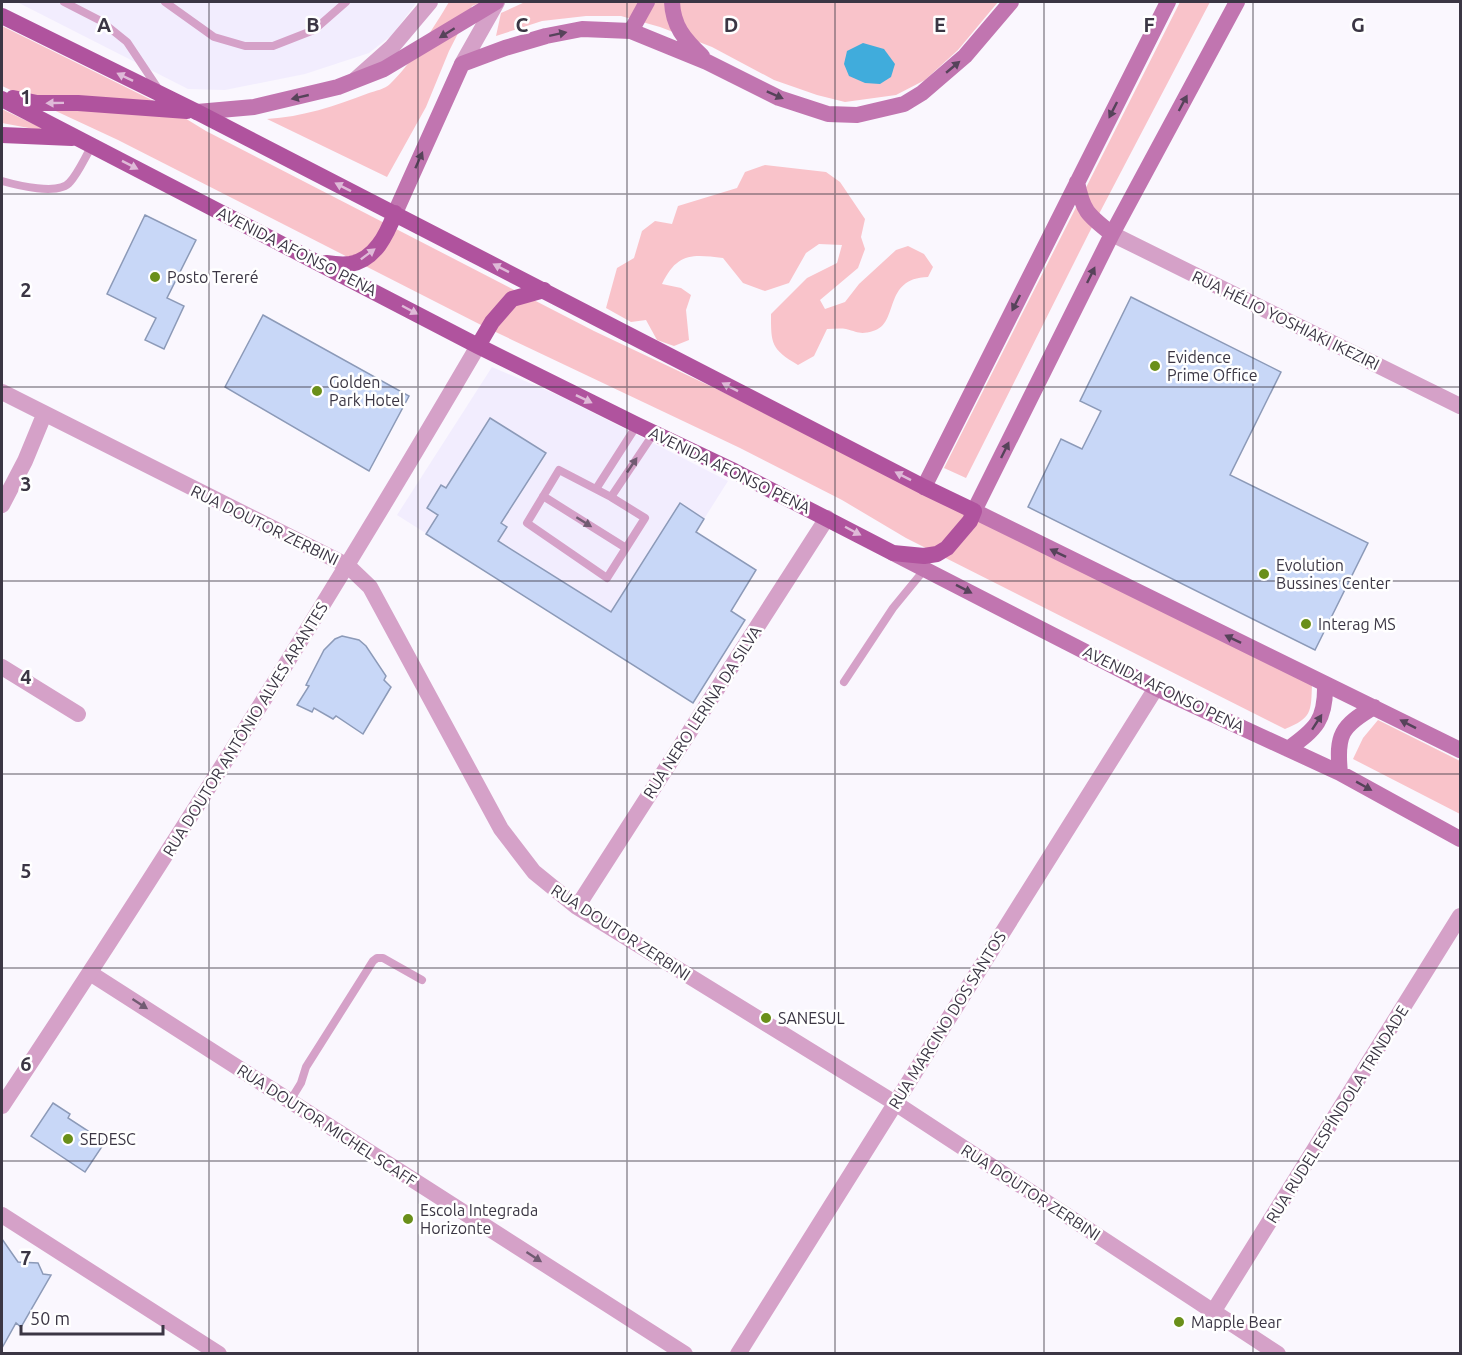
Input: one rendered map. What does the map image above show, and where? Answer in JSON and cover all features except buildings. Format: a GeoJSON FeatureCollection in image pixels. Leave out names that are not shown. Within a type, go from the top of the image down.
{"type":"FeatureCollection","features":[{"type":"Feature","properties":{"kind":"main road"},"geometry":{"type":"LineString","coordinates":[[2,97],[37,103],[78,103],[197,112],[254,107],[320,92],[384,69],[497,2]]}},
{"type":"Feature","properties":{"kind":"main road"},"geometry":{"type":"LineString","coordinates":[[630,31],[646,2]]}},
{"type":"Feature","properties":{"kind":"main road"},"geometry":{"type":"LineString","coordinates":[[672,2],[673,18],[687,42],[707,62]]}},
{"type":"Feature","properties":{"kind":"main road"},"geometry":{"type":"LineString","coordinates":[[321,263],[350,264],[373,253],[388,232],[462,64],[505,48],[582,29],[630,31],[707,62],[779,98],[828,114],[857,115],[904,104],[922,93],[965,56],[1011,2]]}},
{"type":"Feature","properties":{"kind":"main road"},"geometry":{"type":"LineString","coordinates":[[924,487],[1168,2]]}},
{"type":"Feature","properties":{"kind":"main road"},"geometry":{"type":"LineString","coordinates":[[893,553],[937,555],[947,548],[970,521],[1112,234],[1237,2]]}},
{"type":"Feature","properties":{"kind":"main road"},"geometry":{"type":"LineString","coordinates":[[2,16],[395,213],[924,487],[1461,750]]}},
{"type":"Feature","properties":{"kind":"main road","name":"AVENIDA AFONSO PENA"},"geometry":{"type":"LineString","coordinates":[[2,97],[478,346],[827,518],[1156,687],[1340,773],[1461,839]]}},
{"type":"Feature","properties":{"kind":"main road"},"geometry":{"type":"LineString","coordinates":[[2,135],[85,142]]}},
{"type":"Feature","properties":{"kind":"main road"},"geometry":{"type":"LineString","coordinates":[[1077,182],[1081,202],[1085,209],[1092,219],[1112,234]]}},
{"type":"Feature","properties":{"kind":"main road"},"geometry":{"type":"LineString","coordinates":[[478,346],[492,322],[512,299],[544,290]]}},
{"type":"Feature","properties":{"kind":"main road"},"geometry":{"type":"LineString","coordinates":[[1288,749],[1306,736],[1322,717],[1326,704],[1325,684]]}},
{"type":"Feature","properties":{"kind":"main road"},"geometry":{"type":"LineString","coordinates":[[1340,773],[1338,754],[1342,734],[1349,723],[1374,707]]}},
{"type":"Feature","properties":{"kind":"street"},"geometry":{"type":"LineString","coordinates":[[356,79],[392,47],[430,2]]}},
{"type":"Feature","properties":{"kind":"street"},"geometry":{"type":"LineString","coordinates":[[462,64],[497,2]]}},
{"type":"Feature","properties":{"kind":"street","name":"RUA HÉLIO YOSHIAKI IKEZIRI"},"geometry":{"type":"LineString","coordinates":[[1112,234],[1461,406]]}},
{"type":"Feature","properties":{"kind":"street","name":"RUA DOUTOR ANTÔNIO ALVES ARANTES"},"geometry":{"type":"LineString","coordinates":[[2,1106],[90,973],[348,566],[478,346]]}},
{"type":"Feature","properties":{"kind":"street","name":"RUA DOUTOR ZERBINI"},"geometry":{"type":"LineString","coordinates":[[2,392],[348,566],[370,587],[501,829],[534,872],[577,907],[895,1103],[1278,1353]]}},
{"type":"Feature","properties":{"kind":"street"},"geometry":{"type":"LineString","coordinates":[[2,505],[25,461],[44,415]]}},
{"type":"Feature","properties":{"kind":"street","name":"RUA NERO LERINA DA SILVA"},"geometry":{"type":"LineString","coordinates":[[577,907],[827,518]]}},
{"type":"Feature","properties":{"kind":"street"},"geometry":{"type":"LineString","coordinates":[[2,667],[78,714]]}},
{"type":"Feature","properties":{"kind":"street","name":"RUA MARCINO DOS SANTOS"},"geometry":{"type":"LineString","coordinates":[[738,1353],[1156,687]]}},
{"type":"Feature","properties":{"kind":"street","name":"RUA RUDEL ESPÍNDOLA TRINDADE"},"geometry":{"type":"LineString","coordinates":[[1213,1312],[1461,916]]}},
{"type":"Feature","properties":{"kind":"street","name":"RUA DOUTOR MICHEL SCAFF"},"geometry":{"type":"LineString","coordinates":[[90,973],[685,1353]]}},
{"type":"Feature","properties":{"kind":"street"},"geometry":{"type":"LineString","coordinates":[[2,1215],[219,1353]]}},
{"type":"Feature","properties":{"kind":"lane"},"geometry":{"type":"LineString","coordinates":[[64,2],[101,21],[127,42],[163,96]]}},
{"type":"Feature","properties":{"kind":"lane"},"geometry":{"type":"LineString","coordinates":[[165,2],[187,16]]}},
{"type":"Feature","properties":{"kind":"lane"},"geometry":{"type":"LineString","coordinates":[[172,2],[214,37],[245,46],[273,46],[314,30],[346,2]]}},
{"type":"Feature","properties":{"kind":"lane"},"geometry":{"type":"LineString","coordinates":[[2,181],[28,188],[59,188],[69,184],[85,142]]}},
{"type":"Feature","properties":{"kind":"lane"},"geometry":{"type":"LineString","coordinates":[[596,489],[637,425]]}},
{"type":"Feature","properties":{"kind":"lane"},"geometry":{"type":"LineString","coordinates":[[611,497],[654,433]]}},
{"type":"Feature","properties":{"kind":"lane"},"geometry":{"type":"LineString","coordinates":[[559,470],[596,489],[645,518],[607,578],[527,523],[559,470]]}},
{"type":"Feature","properties":{"kind":"lane"},"geometry":{"type":"LineString","coordinates":[[543,495],[626,548]]}},
{"type":"Feature","properties":{"kind":"lane"},"geometry":{"type":"LineString","coordinates":[[844,682],[893,608],[925,569]]}},
{"type":"Feature","properties":{"kind":"lane"},"geometry":{"type":"LineString","coordinates":[[290,1101],[301,1083],[306,1067],[373,961],[383,958],[422,980]]}},
{"type":"Feature","properties":{"kind":"shaded area"},"geometry":{"type":"Polygon","coordinates":[[[17,2],[417,2],[392,35],[369,53],[305,74],[225,90],[188,89],[17,2]]]}},
{"type":"Feature","properties":{"kind":"shaded area"},"geometry":{"type":"Polygon","coordinates":[[[449,2],[482,2],[472,6],[449,51],[426,107],[387,177],[267,119],[318,110],[388,86],[414,56],[449,2]]]}},
{"type":"Feature","properties":{"kind":"shaded area"},"geometry":{"type":"Polygon","coordinates":[[[525,2],[998,2],[958,50],[925,80],[896,95],[845,102],[774,80],[712,47],[660,27],[621,16],[586,16],[542,21],[496,36],[501,13],[525,2]]]}},
{"type":"Feature","properties":{"kind":"shaded area"},"geometry":{"type":"Polygon","coordinates":[[[1180,2],[1210,2],[1089,233],[966,478],[944,468],[1180,2]]]}},
{"type":"Feature","properties":{"kind":"shaded area"},"geometry":{"type":"Polygon","coordinates":[[[2,26],[170,109],[206,131],[594,331],[974,511],[1312,684],[1308,713],[1300,721],[1285,729],[906,538],[842,500],[740,448],[485,327],[118,140],[2,86],[2,26]]]}},
{"type":"Feature","properties":{"kind":"shaded area"},"geometry":{"type":"Polygon","coordinates":[[[2,109],[8,112],[50,132],[2,123],[2,109]]]}},
{"type":"Feature","properties":{"kind":"shaded area"},"geometry":{"type":"Polygon","coordinates":[[[765,165],[826,172],[840,182],[865,219],[861,237],[865,249],[858,268],[820,300],[825,309],[845,302],[859,284],[896,250],[908,246],[924,254],[933,267],[928,277],[914,279],[904,285],[898,293],[887,320],[881,327],[865,333],[827,329],[814,356],[798,365],[774,345],[771,314],[807,278],[837,263],[842,245],[819,244],[806,253],[789,283],[765,291],[743,283],[723,258],[694,256],[679,261],[673,266],[662,284],[681,288],[691,295],[686,310],[689,340],[674,346],[657,340],[646,320],[631,322],[606,308],[617,268],[634,258],[642,231],[655,221],[672,224],[678,206],[737,188],[745,172],[765,165]]]}},
{"type":"Feature","properties":{"kind":"shaded area"},"geometry":{"type":"Polygon","coordinates":[[[492,367],[560,396],[728,481],[618,655],[397,515],[492,367]]]}},
{"type":"Feature","properties":{"kind":"shaded area"},"geometry":{"type":"Polygon","coordinates":[[[1378,720],[1460,761],[1460,814],[1353,759],[1363,738],[1378,720]]]}},
{"type":"Feature","properties":{"kind":"water"},"geometry":{"type":"Polygon","coordinates":[[[863,43],[884,49],[895,64],[891,77],[880,84],[865,83],[849,76],[844,64],[847,51],[863,43]]]}},
{"type":"Feature","properties":{"kind":"place","name":"Posto Tereré"},"geometry":{"type":"Point","coordinates":[155,277]}},
{"type":"Feature","properties":{"kind":"place","name":"Evidence Prime Office"},"geometry":{"type":"Point","coordinates":[1155,366]}},
{"type":"Feature","properties":{"kind":"place","name":"Golden Park Hotel"},"geometry":{"type":"Point","coordinates":[317,391]}},
{"type":"Feature","properties":{"kind":"place","name":"Evolution Bussines Center"},"geometry":{"type":"Point","coordinates":[1264,574]}},
{"type":"Feature","properties":{"kind":"place","name":"Interag MS"},"geometry":{"type":"Point","coordinates":[1306,624]}},
{"type":"Feature","properties":{"kind":"place","name":"SANESUL"},"geometry":{"type":"Point","coordinates":[766,1018]}},
{"type":"Feature","properties":{"kind":"place","name":"SEDESC"},"geometry":{"type":"Point","coordinates":[68,1139]}},
{"type":"Feature","properties":{"kind":"place","name":"Escola Integrada Horizonte"},"geometry":{"type":"Point","coordinates":[408,1219]}},
{"type":"Feature","properties":{"kind":"place","name":"Mapple Bear"},"geometry":{"type":"Point","coordinates":[1179,1322]}}]}
